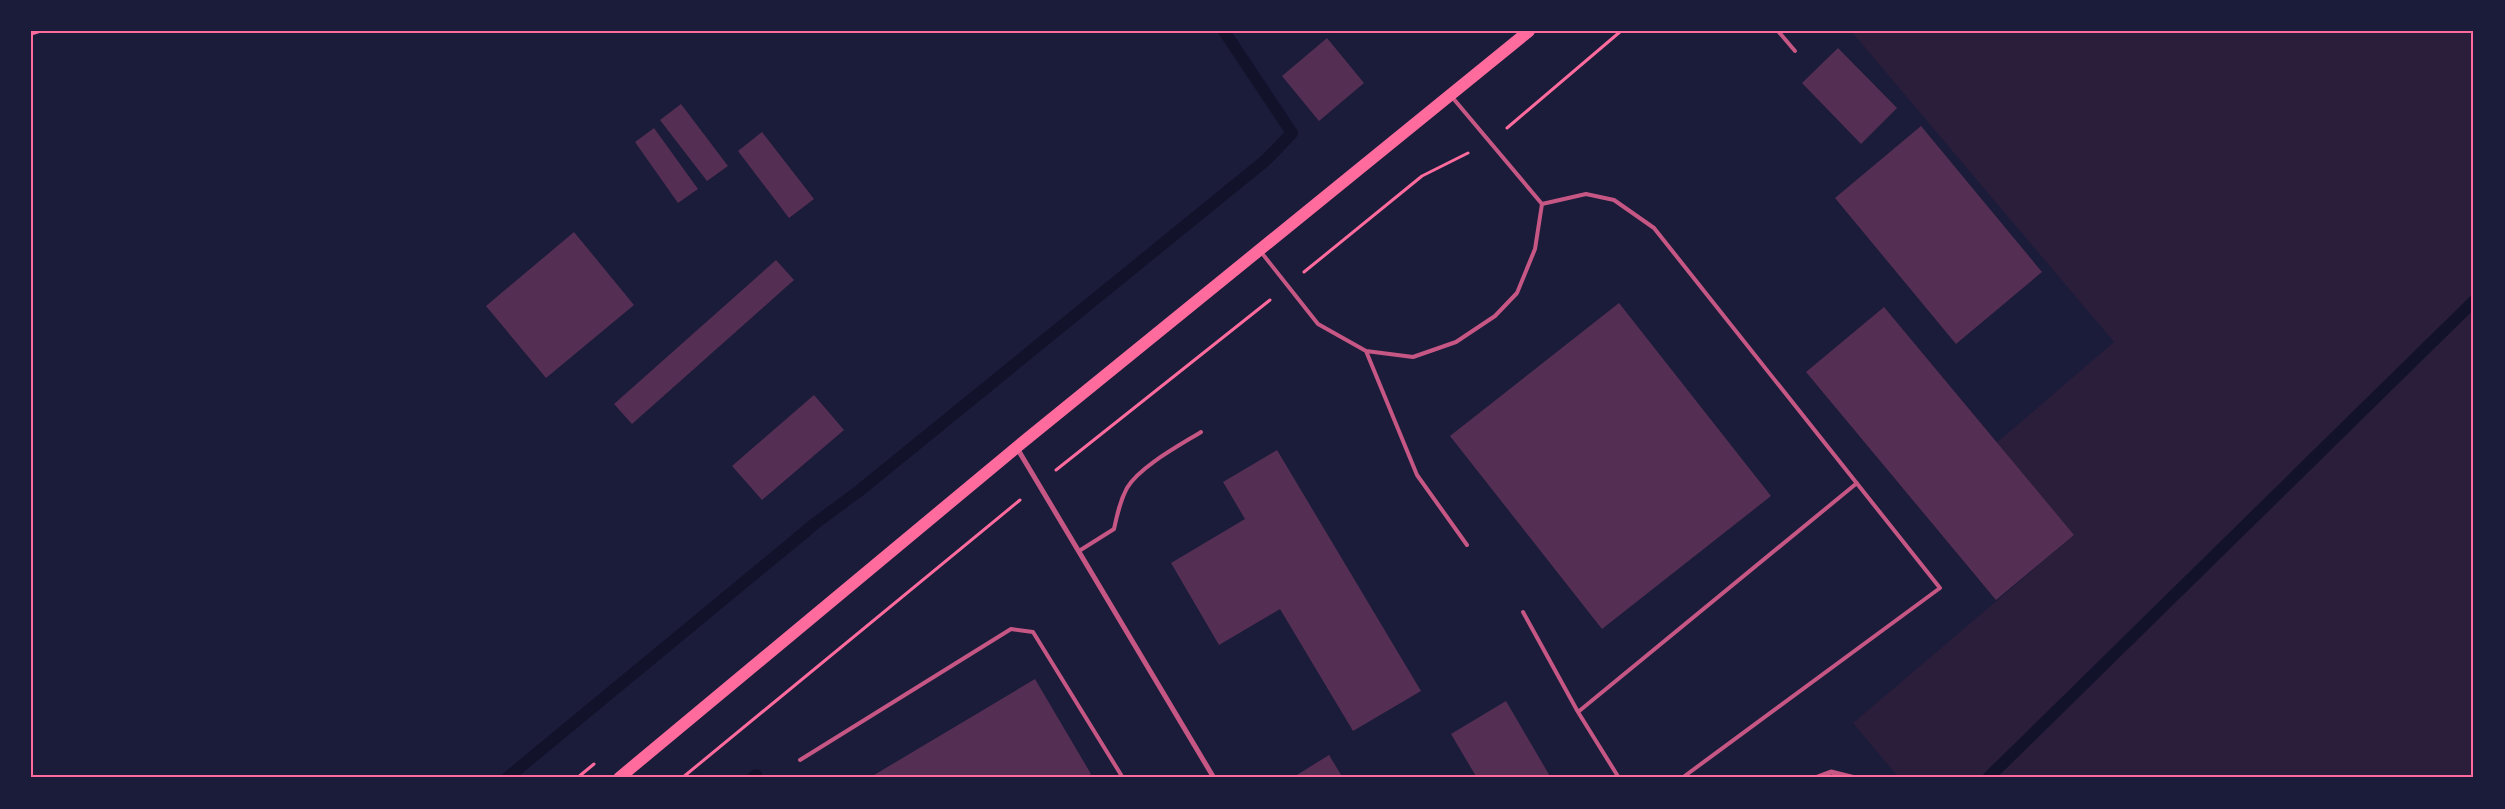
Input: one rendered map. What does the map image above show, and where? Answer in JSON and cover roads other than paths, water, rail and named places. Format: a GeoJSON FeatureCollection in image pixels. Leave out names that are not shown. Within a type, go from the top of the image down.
{"type":"FeatureCollection","features":[{"type":"Feature","properties":{"kind":"main road"},"geometry":{"type":"LineString","coordinates":[[619,778],[1017,448],[1529,31]]}},
{"type":"Feature","properties":{"kind":"street"},"geometry":{"type":"LineString","coordinates":[[1017,448],[1214,778]]}},
{"type":"Feature","properties":{"kind":"street"},"geometry":{"type":"LineString","coordinates":[[1816,778],[1831,772],[1856,778]]}},
{"type":"Feature","properties":{"kind":"lane"},"geometry":{"type":"LineString","coordinates":[[1778,31],[1795,51]]}},
{"type":"Feature","properties":{"kind":"lane"},"geometry":{"type":"LineString","coordinates":[[1260,250],[1318,324],[1366,351],[1413,357],[1456,342],[1495,316],[1517,293],[1535,249],[1542,204],[1450,95]]}},
{"type":"Feature","properties":{"kind":"lane"},"geometry":{"type":"LineString","coordinates":[[1542,204],[1586,194],[1614,200],[1654,228],[1940,588],[1682,778]]}},
{"type":"Feature","properties":{"kind":"lane"},"geometry":{"type":"LineString","coordinates":[[1366,351],[1417,475],[1467,545]]}},
{"type":"Feature","properties":{"kind":"lane"},"geometry":{"type":"LineString","coordinates":[[1079,551],[1114,529],[1120,504],[1128,486],[1152,463],[1202,432]]}},
{"type":"Feature","properties":{"kind":"lane"},"geometry":{"type":"LineString","coordinates":[[1578,712],[1857,483]]}},
{"type":"Feature","properties":{"kind":"lane"},"geometry":{"type":"LineString","coordinates":[[1523,612],[1578,712],[1619,778]]}},
{"type":"Feature","properties":{"kind":"lane"},"geometry":{"type":"LineString","coordinates":[[800,760],[1011,629],[1033,632],[1123,778]]}},
{"type":"Feature","properties":{"kind":"waterway"},"geometry":{"type":"LineString","coordinates":[[507,778],[817,522],[859,491],[1266,160],[1292,133],[1224,31]]}},
{"type":"Feature","properties":{"kind":"waterway"},"geometry":{"type":"LineString","coordinates":[[1988,778],[2474,301]]}},
{"type":"Feature","properties":{"kind":"waterway"},"geometry":{"type":"LineString","coordinates":[[753,778],[756,775]]}}]}
